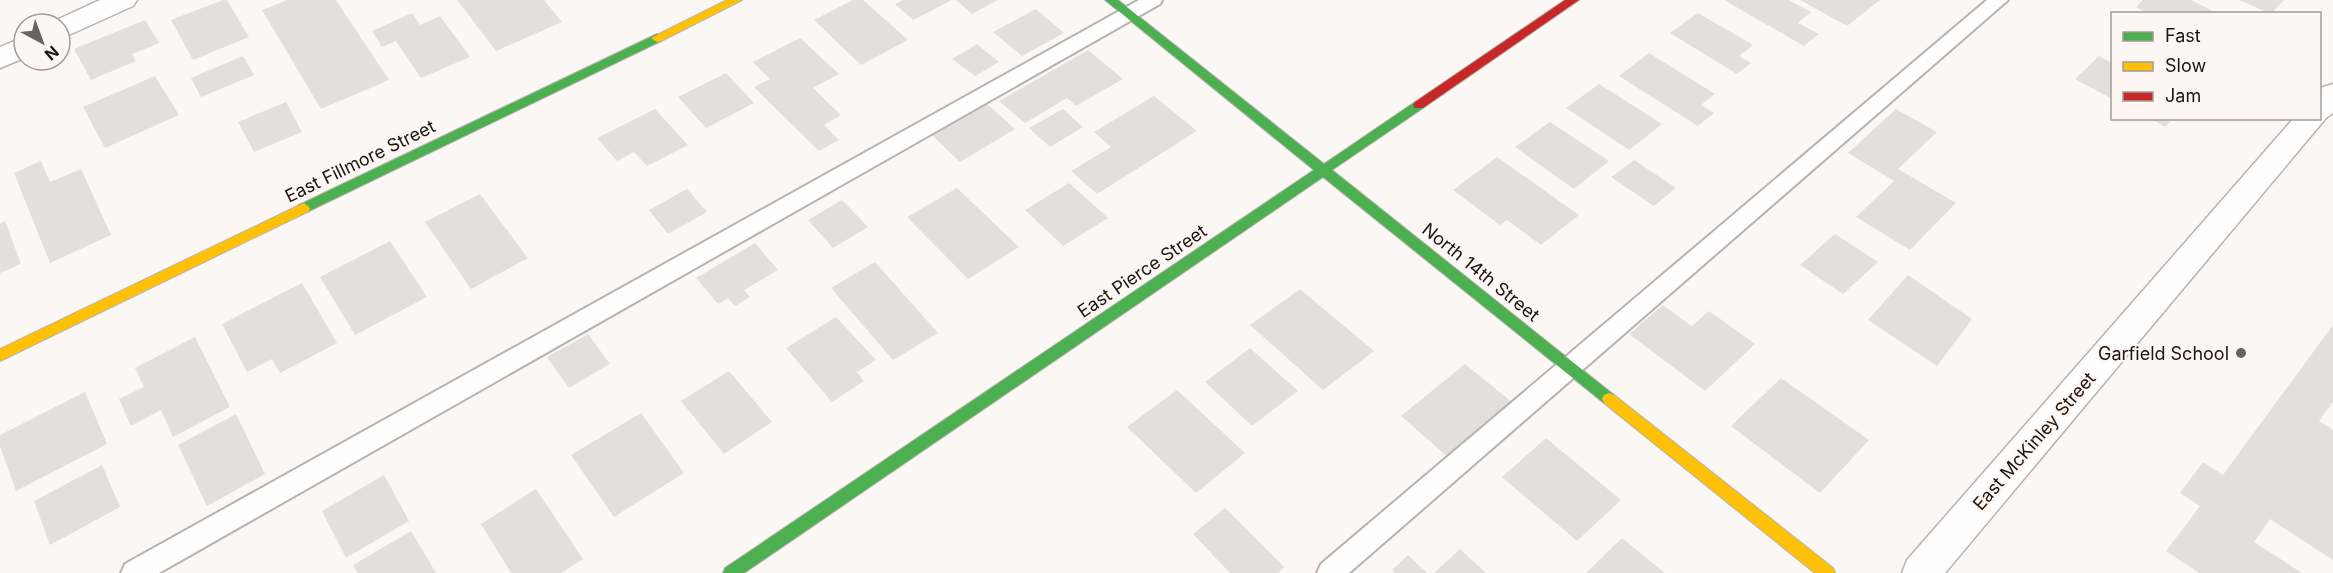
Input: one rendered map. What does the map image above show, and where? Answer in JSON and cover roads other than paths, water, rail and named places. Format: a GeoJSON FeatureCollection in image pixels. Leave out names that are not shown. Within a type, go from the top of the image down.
{"type":"FeatureCollection","features":[{"type":"Feature","properties":{"kind":"street"},"geometry":{"type":"LineString","coordinates":[[72,24],[123,0]]}},
{"type":"Feature","properties":{"kind":"street","name":"East Fillmore Street"},"geometry":{"type":"LineString","coordinates":[[0,355],[736,0]]}},
{"type":"Feature","properties":{"kind":"street","name":"East Pierce Street"},"geometry":{"type":"LineString","coordinates":[[731,573],[1573,0]]}},
{"type":"Feature","properties":{"kind":"street","name":"North 14th Street"},"geometry":{"type":"LineString","coordinates":[[1119,7],[1827,573]]}},
{"type":"Feature","properties":{"kind":"street"},"geometry":{"type":"LineString","coordinates":[[2321,107],[2333,94]]}},
{"type":"Feature","properties":{"kind":"street","name":"East McKinley Street"},"geometry":{"type":"LineString","coordinates":[[1921,573],[2310,120]]}},
{"type":"Feature","properties":{"kind":"lane"},"geometry":{"type":"LineString","coordinates":[[134,573],[1119,7],[1153,0]]}},
{"type":"Feature","properties":{"kind":"lane"},"geometry":{"type":"LineString","coordinates":[[1330,573],[1999,0]]}},
{"type":"Feature","properties":{"kind":"place","name":"Garfield School"},"geometry":{"type":"Point","coordinates":[2241,353]}}]}
